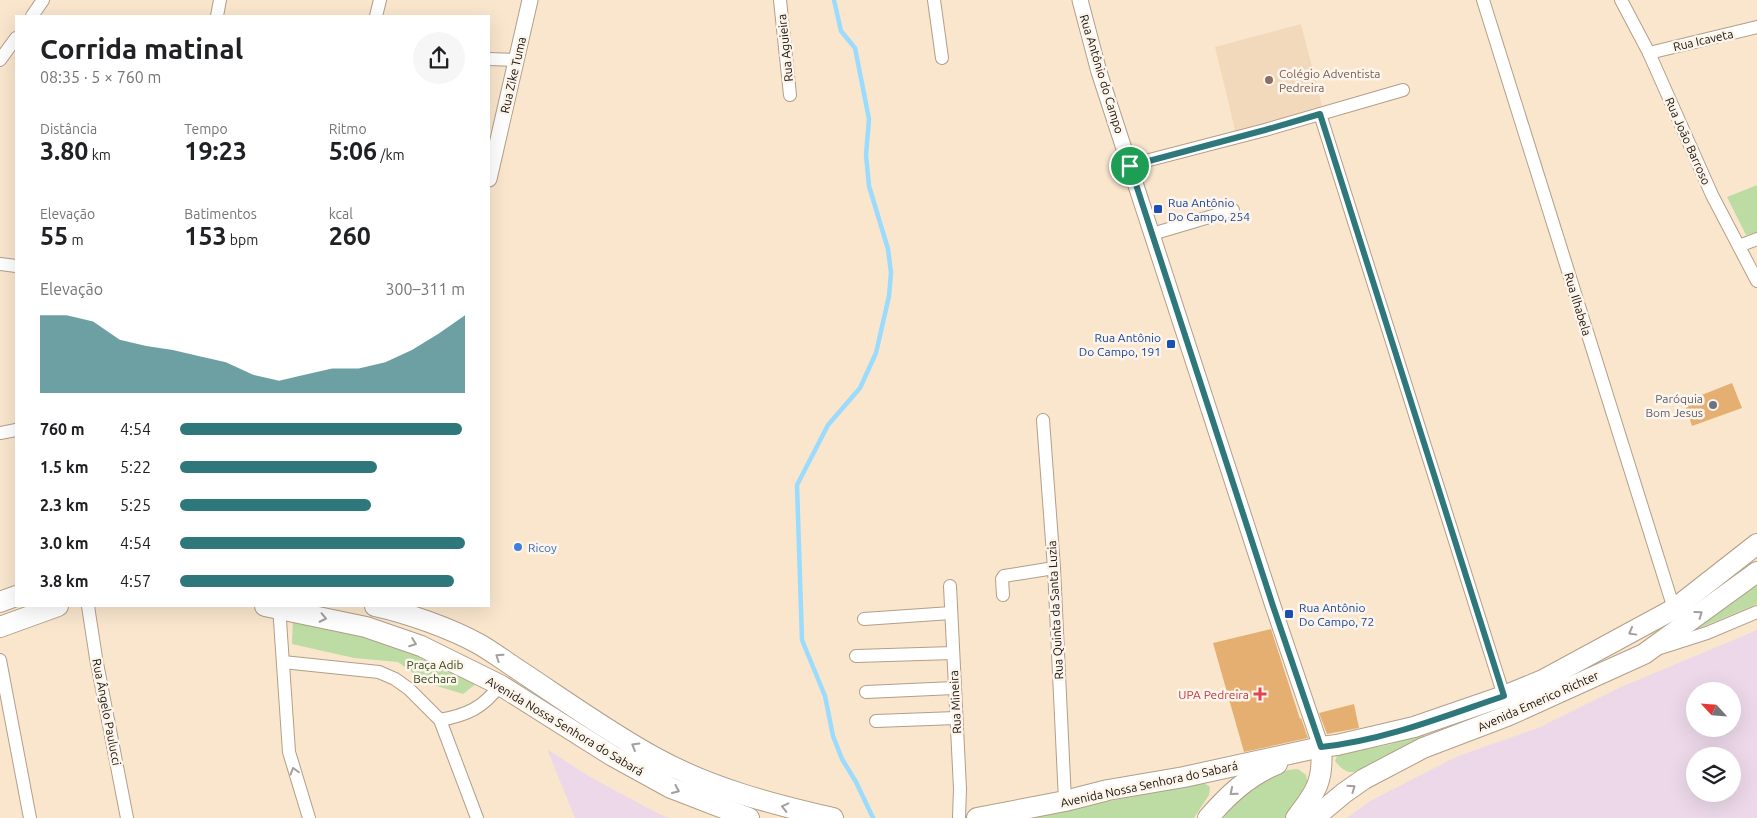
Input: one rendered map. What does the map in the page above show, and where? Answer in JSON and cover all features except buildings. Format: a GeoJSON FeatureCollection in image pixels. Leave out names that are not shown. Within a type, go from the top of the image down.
{"type":"FeatureCollection","features":[{"type":"Feature","properties":{"kind":"main road","name":"Avenida Emerico Richter"},"geometry":{"type":"LineString","coordinates":[[1321,747],[1338,746],[1414,726],[1504,696],[1544,680],[1674,608],[1757,544]]}},
{"type":"Feature","properties":{"kind":"main road","name":"Avenida Emerico Richter"},"geometry":{"type":"LineString","coordinates":[[1314,818],[1364,779],[1423,748],[1507,716],[1644,654],[1757,572]]}},
{"type":"Feature","properties":{"kind":"main road"},"geometry":{"type":"LineString","coordinates":[[0,602],[15,596]]}},
{"type":"Feature","properties":{"kind":"main road"},"geometry":{"type":"LineString","coordinates":[[0,627],[55,607]]}},
{"type":"Feature","properties":{"kind":"main road","name":"Avenida Nossa Senhora do Sabará"},"geometry":{"type":"LineString","coordinates":[[275,607],[366,627],[421,646],[500,685],[612,755],[672,788],[749,818]]}},
{"type":"Feature","properties":{"kind":"main road","name":"Avenida Nossa Senhora do Sabará"},"geometry":{"type":"LineString","coordinates":[[378,607],[428,622],[478,643],[611,731],[654,757],[690,775],[737,793],[776,805],[833,818]]}},
{"type":"Feature","properties":{"kind":"main road","name":"Avenida Nossa Senhora do Sabará"},"geometry":{"type":"LineString","coordinates":[[977,818],[1064,801],[1108,790],[1184,777],[1321,747]]}},
{"type":"Feature","properties":{"kind":"main road"},"geometry":{"type":"LineString","coordinates":[[1208,818],[1226,798],[1262,770],[1321,747],[1323,766],[1319,783],[1314,796],[1296,818]]}},
{"type":"Feature","properties":{"kind":"street"},"geometry":{"type":"LineString","coordinates":[[33,15],[43,0]]}},
{"type":"Feature","properties":{"kind":"street"},"geometry":{"type":"LineString","coordinates":[[217,15],[220,0]]}},
{"type":"Feature","properties":{"kind":"street"},"geometry":{"type":"LineString","coordinates":[[376,15],[380,0]]}},
{"type":"Feature","properties":{"kind":"street","name":"Rua Zike Tuma"},"geometry":{"type":"LineString","coordinates":[[490,175],[530,0]]}},
{"type":"Feature","properties":{"kind":"street","name":"Rua Aguieira"},"geometry":{"type":"LineString","coordinates":[[780,0],[790,95]]}},
{"type":"Feature","properties":{"kind":"street"},"geometry":{"type":"LineString","coordinates":[[934,0],[942,58]]}},
{"type":"Feature","properties":{"kind":"street","name":"Rua Antônio do Campo"},"geometry":{"type":"LineString","coordinates":[[1083,0],[1099,72],[1273,606],[1321,747]]}},
{"type":"Feature","properties":{"kind":"street","name":"Rua Ilhabela"},"geometry":{"type":"LineString","coordinates":[[1483,0],[1674,608]]}},
{"type":"Feature","properties":{"kind":"street","name":"Rua João Barroso"},"geometry":{"type":"LineString","coordinates":[[1621,0],[1649,53],[1712,195],[1757,281]]}},
{"type":"Feature","properties":{"kind":"street","name":"Rua Icaveta"},"geometry":{"type":"LineString","coordinates":[[1649,53],[1757,27]]}},
{"type":"Feature","properties":{"kind":"street"},"geometry":{"type":"LineString","coordinates":[[0,60],[15,39]]}},
{"type":"Feature","properties":{"kind":"street"},"geometry":{"type":"LineString","coordinates":[[490,59],[516,60]]}},
{"type":"Feature","properties":{"kind":"street"},"geometry":{"type":"LineString","coordinates":[[1130,166],[1256,133],[1403,90]]}},
{"type":"Feature","properties":{"kind":"street"},"geometry":{"type":"LineString","coordinates":[[1320,114],[1504,696]]}},
{"type":"Feature","properties":{"kind":"street"},"geometry":{"type":"LineString","coordinates":[[1152,234],[1233,210]]}},
{"type":"Feature","properties":{"kind":"street"},"geometry":{"type":"LineString","coordinates":[[1738,246],[1757,239]]}},
{"type":"Feature","properties":{"kind":"street"},"geometry":{"type":"LineString","coordinates":[[0,264],[15,266]]}},
{"type":"Feature","properties":{"kind":"street","name":"Rua Quinta da Santa Luzia"},"geometry":{"type":"LineString","coordinates":[[1044,420],[1054,568],[1064,801]]}},
{"type":"Feature","properties":{"kind":"street"},"geometry":{"type":"LineString","coordinates":[[0,433],[15,430]]}},
{"type":"Feature","properties":{"kind":"street"},"geometry":{"type":"LineString","coordinates":[[1003,595],[1002,579],[1004,576],[1054,568]]}},
{"type":"Feature","properties":{"kind":"street","name":"Rua Mineira"},"geometry":{"type":"LineString","coordinates":[[950,586],[960,789],[959,818]]}},
{"type":"Feature","properties":{"kind":"street","name":"Rua Ângelo Paulucci"},"geometry":{"type":"LineString","coordinates":[[88,607],[96,658],[128,818]]}},
{"type":"Feature","properties":{"kind":"street"},"geometry":{"type":"LineString","coordinates":[[275,607],[283,662],[288,752],[308,818]]}},
{"type":"Feature","properties":{"kind":"street"},"geometry":{"type":"LineString","coordinates":[[366,627],[375,607]]}},
{"type":"Feature","properties":{"kind":"street"},"geometry":{"type":"LineString","coordinates":[[1644,654],[1707,633],[1757,612]]}},
{"type":"Feature","properties":{"kind":"street"},"geometry":{"type":"LineString","coordinates":[[864,619],[951,613]]}},
{"type":"Feature","properties":{"kind":"street"},"geometry":{"type":"LineString","coordinates":[[856,656],[953,653]]}},
{"type":"Feature","properties":{"kind":"street"},"geometry":{"type":"LineString","coordinates":[[0,660],[30,818]]}},
{"type":"Feature","properties":{"kind":"street"},"geometry":{"type":"LineString","coordinates":[[283,662],[379,672],[395,679],[409,689],[440,720],[477,818]]}},
{"type":"Feature","properties":{"kind":"street"},"geometry":{"type":"LineString","coordinates":[[440,720],[469,713],[490,698],[500,685]]}},
{"type":"Feature","properties":{"kind":"street"},"geometry":{"type":"LineString","coordinates":[[866,692],[954,688]]}},
{"type":"Feature","properties":{"kind":"street"},"geometry":{"type":"LineString","coordinates":[[876,721],[956,718]]}},
{"type":"Feature","properties":{"kind":"shaded area","name":"Colégio Adventista Pedreira"},"geometry":{"type":"Polygon","coordinates":[[[1301,24],[1324,113],[1236,134],[1215,47],[1301,24]]]}},
{"type":"Feature","properties":{"kind":"shaded area"},"geometry":{"type":"Polygon","coordinates":[[[1757,630],[1757,818],[1347,818],[1370,801],[1458,756],[1538,728],[1621,687],[1757,630]]]}},
{"type":"Feature","properties":{"kind":"shaded area"},"geometry":{"type":"Polygon","coordinates":[[[547,749],[590,777],[669,818],[575,818],[547,749]]]}},
{"type":"Feature","properties":{"kind":"green space"},"geometry":{"type":"Polygon","coordinates":[[[1757,185],[1757,232],[1746,235],[1727,197],[1757,185]]]}},
{"type":"Feature","properties":{"kind":"green space"},"geometry":{"type":"Polygon","coordinates":[[[1757,579],[1757,604],[1678,637],[1757,579]]]}},
{"type":"Feature","properties":{"kind":"green space","name":"Praça Adib Bechara"},"geometry":{"type":"Polygon","coordinates":[[[293,617],[383,637],[477,683],[463,694],[427,683],[398,662],[354,658],[292,644],[293,617]]]}},
{"type":"Feature","properties":{"kind":"green space"},"geometry":{"type":"Polygon","coordinates":[[[1424,734],[1425,737],[1419,741],[1379,762],[1354,772],[1345,771],[1335,761],[1338,754],[1388,745],[1424,734]]]}},
{"type":"Feature","properties":{"kind":"green space"},"geometry":{"type":"Polygon","coordinates":[[[1298,769],[1306,775],[1308,784],[1289,818],[1220,818],[1254,785],[1274,774],[1298,769]]]}},
{"type":"Feature","properties":{"kind":"green space"},"geometry":{"type":"Polygon","coordinates":[[[1204,783],[1210,787],[1209,795],[1194,818],[1031,818],[1031,816],[1204,783]]]}},
{"type":"Feature","properties":{"kind":"waterway"},"geometry":{"type":"LineString","coordinates":[[834,0],[841,31],[855,48],[869,119],[866,155],[869,186],[888,249],[891,273],[889,296],[876,353],[860,388],[828,425],[797,485],[802,640],[825,696],[833,736],[842,759],[856,782],[873,818]]}},
{"type":"Feature","properties":{"kind":"place","name":"Colégio Adventista Pedreira"},"geometry":{"type":"Point","coordinates":[1269,80]}},
{"type":"Feature","properties":{"kind":"place","name":"Rua Antônio Do Campo, 254"},"geometry":{"type":"Point","coordinates":[1158,209]}},
{"type":"Feature","properties":{"kind":"place","name":"Rua Antônio Do Campo, 191"},"geometry":{"type":"Point","coordinates":[1171,344]}},
{"type":"Feature","properties":{"kind":"place","name":"Paróquia Bom Jesus"},"geometry":{"type":"Point","coordinates":[1713,405]}},
{"type":"Feature","properties":{"kind":"place","name":"Ricoy"},"geometry":{"type":"Point","coordinates":[518,547]}},
{"type":"Feature","properties":{"kind":"place","name":"Rua Antônio Do Campo, 72"},"geometry":{"type":"Point","coordinates":[1289,614]}},
{"type":"Feature","properties":{"kind":"place","name":"UPA Pedreira"},"geometry":{"type":"Point","coordinates":[1260,694]}},
{"type":"Feature","properties":{"kind":"route"},"geometry":{"type":"LineString","coordinates":[[1320,114],[1504,696],[1414,726],[1338,746],[1321,747],[1273,606],[1130,166],[1320,114]]}}]}
